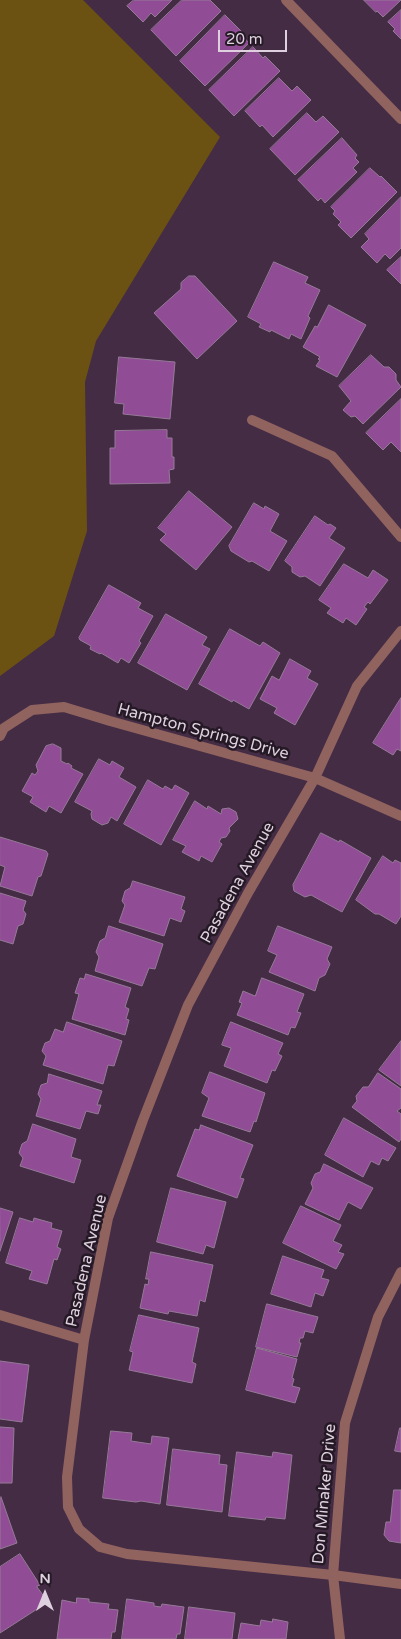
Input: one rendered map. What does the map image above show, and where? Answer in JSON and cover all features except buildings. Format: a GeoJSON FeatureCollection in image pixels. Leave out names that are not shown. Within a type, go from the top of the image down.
{"type":"FeatureCollection","features":[{"type":"Feature","properties":{"kind":"street"},"geometry":{"type":"LineString","coordinates":[[286,0],[401,119]]}},
{"type":"Feature","properties":{"kind":"street"},"geometry":{"type":"LineString","coordinates":[[252,420],[332,456],[401,537]]}},
{"type":"Feature","properties":{"kind":"street","name":"Pasadena Avenue"},"geometry":{"type":"LineString","coordinates":[[401,630],[357,686],[315,778],[248,893],[188,1005],[142,1120],[108,1218],[84,1340],[66,1477],[68,1507],[79,1529],[100,1547],[127,1554],[333,1575],[401,1584]]}},
{"type":"Feature","properties":{"kind":"street","name":"Hampton Springs Drive"},"geometry":{"type":"LineString","coordinates":[[0,736],[4,728],[32,710],[64,707],[110,722],[315,778],[401,816]]}},
{"type":"Feature","properties":{"kind":"street","name":"Don Minaker Drive"},"geometry":{"type":"LineString","coordinates":[[340,1639],[333,1575],[344,1423],[378,1317],[401,1272]]}},
{"type":"Feature","properties":{"kind":"street"},"geometry":{"type":"LineString","coordinates":[[0,1315],[84,1340]]}},
{"type":"Feature","properties":{"kind":"shaded area"},"geometry":{"type":"Polygon","coordinates":[[[0,0],[83,0],[220,137],[96,341],[85,382],[87,531],[54,636],[0,676],[0,0]]]}}]}
